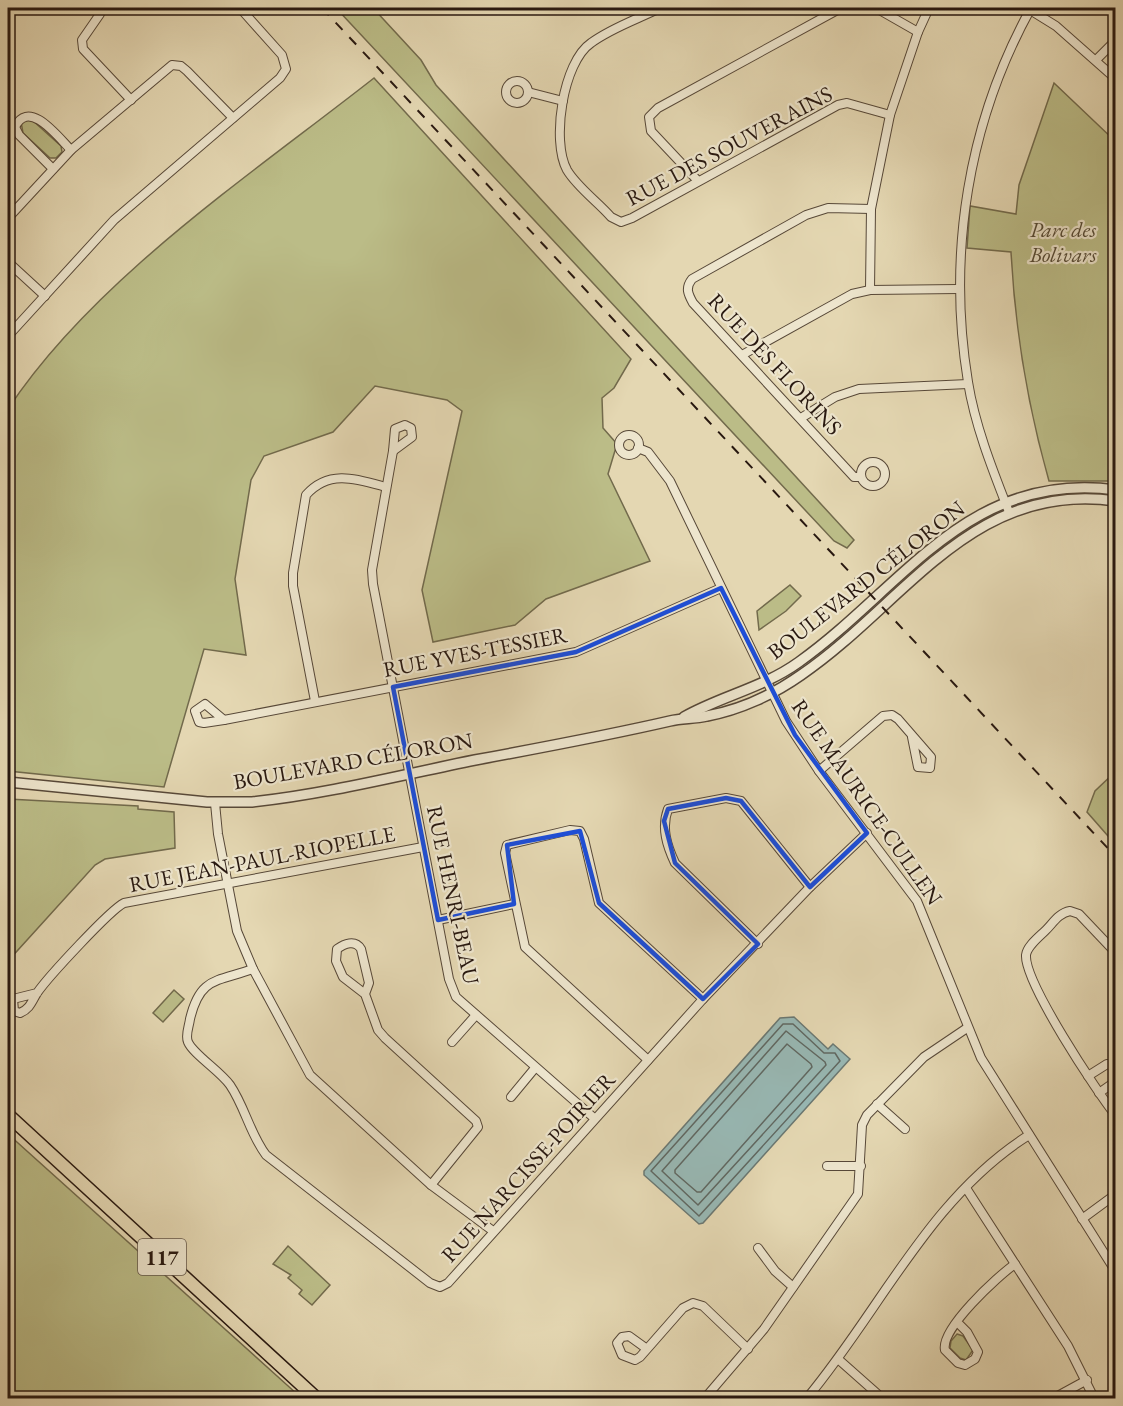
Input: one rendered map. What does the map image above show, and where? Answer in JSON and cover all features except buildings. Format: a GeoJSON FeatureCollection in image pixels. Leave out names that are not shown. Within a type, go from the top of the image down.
{"type":"FeatureCollection","features":[{"type":"Feature","properties":{"kind":"main road","name":"117"},"geometry":{"type":"LineString","coordinates":[[8,1115],[316,1398]]}},
{"type":"Feature","properties":{"kind":"street"},"geometry":{"type":"LineString","coordinates":[[8,12],[11,8]]}},
{"type":"Feature","properties":{"kind":"street"},"geometry":{"type":"LineString","coordinates":[[99,8],[99,14],[82,40],[83,49],[131,100]]}},
{"type":"Feature","properties":{"kind":"street"},"geometry":{"type":"LineString","coordinates":[[8,336],[114,220],[280,78],[286,69],[282,55],[240,8]]}},
{"type":"Feature","properties":{"kind":"street","name":"RUE DES SOUVERAINS"},"geometry":{"type":"LineString","coordinates":[[660,8],[590,43],[574,60],[563,100],[559,148],[568,171],[611,217],[621,222],[838,105],[847,103],[890,115]]}},
{"type":"Feature","properties":{"kind":"street"},"geometry":{"type":"LineString","coordinates":[[698,181],[651,131],[649,117],[658,108],[841,8]]}},
{"type":"Feature","properties":{"kind":"street"},"geometry":{"type":"LineString","coordinates":[[876,8],[918,32]]}},
{"type":"Feature","properties":{"kind":"street"},"geometry":{"type":"LineString","coordinates":[[870,290],[871,209],[890,115],[918,32],[929,8]]}},
{"type":"Feature","properties":{"kind":"street"},"geometry":{"type":"LineString","coordinates":[[1009,512],[968,384],[958,289],[964,204],[982,123],[998,77],[1029,8],[1056,26],[1116,79]]}},
{"type":"Feature","properties":{"kind":"street"},"geometry":{"type":"LineString","coordinates":[[1096,60],[1116,40]]}},
{"type":"Feature","properties":{"kind":"street"},"geometry":{"type":"LineString","coordinates":[[8,218],[71,150],[172,65],[181,66],[233,118]]}},
{"type":"Feature","properties":{"kind":"street"},"geometry":{"type":"LineString","coordinates":[[528,92],[563,100]]}},
{"type":"Feature","properties":{"kind":"street"},"geometry":{"type":"LineString","coordinates":[[53,169],[19,135],[15,126],[19,118],[26,115],[35,116],[71,150]]}},
{"type":"Feature","properties":{"kind":"street","name":"RUE DES FLORINS"},"geometry":{"type":"LineString","coordinates":[[861,477],[854,477],[693,303],[687,293],[687,285],[692,279],[806,215],[828,208],[871,209]]}},
{"type":"Feature","properties":{"kind":"street"},"geometry":{"type":"LineString","coordinates":[[8,262],[45,296]]}},
{"type":"Feature","properties":{"kind":"street"},"geometry":{"type":"LineString","coordinates":[[742,355],[852,294],[870,290],[958,289]]}},
{"type":"Feature","properties":{"kind":"street"},"geometry":{"type":"LineString","coordinates":[[801,418],[836,397],[859,389],[968,384]]}},
{"type":"Feature","properties":{"kind":"street","name":"RUE MAURICE-CULLEN"},"geometry":{"type":"LineString","coordinates":[[638,448],[648,452],[670,481],[771,693],[795,735],[819,771],[908,886],[922,910],[967,1028],[986,1067],[1116,1272]]}},
{"type":"Feature","properties":{"kind":"street","name":"RUE HENRI-BEAU"},"geometry":{"type":"LineString","coordinates":[[393,451],[372,570],[449,979],[456,997],[594,1118]]}},
{"type":"Feature","properties":{"kind":"street"},"geometry":{"type":"LineString","coordinates":[[315,701],[293,585],[306,495],[314,485],[333,478],[345,477],[386,487]]}},
{"type":"Feature","properties":{"kind":"street","name":"BOULEVARD CÉLORON"},"geometry":{"type":"LineString","coordinates":[[682,718],[703,706],[766,682],[821,646],[952,531],[1005,502],[1026,495],[1059,489],[1116,490]]}},
{"type":"Feature","properties":{"kind":"street","name":"BOULEVARD CÉLORON"},"geometry":{"type":"LineString","coordinates":[[8,783],[215,803],[261,801],[682,718],[714,715],[771,693],[824,658],[958,541],[1009,512],[1057,500],[1116,501]]}},
{"type":"Feature","properties":{"kind":"street","name":"RUE YVES-TESSIER"},"geometry":{"type":"LineString","coordinates":[[224,720],[576,652],[721,588]]}},
{"type":"Feature","properties":{"kind":"street"},"geometry":{"type":"LineString","coordinates":[[819,771],[883,716],[892,715],[898,719],[912,737]]}},
{"type":"Feature","properties":{"kind":"street"},"geometry":{"type":"LineString","coordinates":[[758,944],[675,863],[668,849],[664,821],[668,809],[726,798],[741,801],[810,887]]}},
{"type":"Feature","properties":{"kind":"street"},"geometry":{"type":"LineString","coordinates":[[215,803],[215,817],[237,931],[253,969],[310,1075],[431,1185],[493,1231]]}},
{"type":"Feature","properties":{"kind":"street"},"geometry":{"type":"LineString","coordinates":[[648,1060],[525,947],[514,904],[505,853],[507,844],[570,830],[580,831],[584,839],[598,903],[703,999]]}},
{"type":"Feature","properties":{"kind":"street","name":"RUE NARCISSE-POIRIER"},"geometry":{"type":"LineString","coordinates":[[253,969],[205,987],[195,998],[186,1035],[188,1044],[225,1077],[235,1092],[255,1140],[266,1155],[430,1283],[440,1287],[448,1282],[703,999],[810,887],[867,833]]}},
{"type":"Feature","properties":{"kind":"street","name":"RUE JEAN-PAUL-RIOPELLE"},"geometry":{"type":"LineString","coordinates":[[38,993],[121,904],[423,847]]}},
{"type":"Feature","properties":{"kind":"street"},"geometry":{"type":"LineString","coordinates":[[438,920],[514,904]]}},
{"type":"Feature","properties":{"kind":"street"},"geometry":{"type":"LineString","coordinates":[[1116,953],[1079,914],[1068,911],[1057,918],[1026,954],[1048,1009],[1088,1076],[1116,1116]]}},
{"type":"Feature","properties":{"kind":"street"},"geometry":{"type":"LineString","coordinates":[[365,994],[369,983],[361,949],[353,943],[344,944],[335,955],[339,969],[343,977],[365,994],[378,1030],[476,1121],[478,1127],[472,1137],[431,1185]]}},
{"type":"Feature","properties":{"kind":"street","name":"RUE HENRI-BEAU"},"geometry":{"type":"LineString","coordinates":[[452,1042],[476,1015]]}},
{"type":"Feature","properties":{"kind":"street"},"geometry":{"type":"LineString","coordinates":[[705,1398],[748,1349],[858,1194],[863,1122],[877,1104],[933,1049],[967,1028]]}},
{"type":"Feature","properties":{"kind":"street"},"geometry":{"type":"LineString","coordinates":[[1088,1076],[1109,1064],[1116,1066]]}},
{"type":"Feature","properties":{"kind":"street"},"geometry":{"type":"LineString","coordinates":[[511,1097],[535,1068]]}},
{"type":"Feature","properties":{"kind":"street"},"geometry":{"type":"LineString","coordinates":[[1099,1093],[1116,1081]]}},
{"type":"Feature","properties":{"kind":"street"},"geometry":{"type":"LineString","coordinates":[[877,1104],[905,1129]]}},
{"type":"Feature","properties":{"kind":"street"},"geometry":{"type":"LineString","coordinates":[[807,1398],[838,1359],[922,1238],[991,1162],[1029,1135]]}},
{"type":"Feature","properties":{"kind":"street"},"geometry":{"type":"LineString","coordinates":[[828,1166],[861,1166]]}},
{"type":"Feature","properties":{"kind":"street"},"geometry":{"type":"LineString","coordinates":[[966,1188],[1068,1346],[1094,1398]]}},
{"type":"Feature","properties":{"kind":"street"},"geometry":{"type":"LineString","coordinates":[[1082,1219],[1116,1194]]}},
{"type":"Feature","properties":{"kind":"street"},"geometry":{"type":"LineString","coordinates":[[758,1248],[775,1271],[793,1287]]}},
{"type":"Feature","properties":{"kind":"street"},"geometry":{"type":"LineString","coordinates":[[958,1323],[967,1332],[978,1352],[975,1359],[965,1365],[958,1363],[944,1349],[945,1343],[958,1323],[983,1290],[1015,1264]]}},
{"type":"Feature","properties":{"kind":"street"},"geometry":{"type":"LineString","coordinates":[[647,1349],[683,1308],[693,1303],[703,1306],[748,1349]]}},
{"type":"Feature","properties":{"kind":"street"},"geometry":{"type":"LineString","coordinates":[[838,1359],[882,1398]]}},
{"type":"Feature","properties":{"kind":"street"},"geometry":{"type":"LineString","coordinates":[[1054,1398],[1086,1380]]}},
{"type":"Feature","properties":{"kind":"highlighted area"},"geometry":{"type":"Polygon","coordinates":[[[721,588],[795,735],[867,833],[810,887],[741,801],[726,798],[668,809],[664,821],[675,863],[758,944],[703,999],[599,903],[580,831],[507,845],[514,904],[438,920],[393,687],[576,652],[721,588]]]}},
{"type":"Feature","properties":{"kind":"green space"},"geometry":{"type":"Polygon","coordinates":[[[336,8],[373,8],[421,60],[436,85],[854,540],[847,548],[834,541],[336,8]]]}},
{"type":"Feature","properties":{"kind":"green space"},"geometry":{"type":"Polygon","coordinates":[[[374,78],[631,359],[614,388],[602,398],[603,428],[617,444],[608,474],[650,561],[546,599],[515,625],[433,642],[422,590],[462,411],[447,400],[375,386],[333,432],[264,456],[251,480],[235,579],[246,655],[204,649],[164,787],[8,771],[8,409],[43,361],[129,272],[227,191],[374,78]]]}},
{"type":"Feature","properties":{"kind":"green space","name":"Parc des Bolivars"},"geometry":{"type":"Polygon","coordinates":[[[1054,83],[1115,141],[1115,481],[1049,481],[1024,368],[1011,252],[967,248],[970,206],[1016,214],[1019,185],[1054,83]]]}},
{"type":"Feature","properties":{"kind":"green space"},"geometry":{"type":"Polygon","coordinates":[[[31,119],[61,146],[62,152],[56,158],[50,158],[23,133],[21,122],[31,119]]]}},
{"type":"Feature","properties":{"kind":"green space"},"geometry":{"type":"Polygon","coordinates":[[[790,585],[801,596],[786,611],[759,630],[757,611],[790,585]]]}},
{"type":"Feature","properties":{"kind":"green space"},"geometry":{"type":"Polygon","coordinates":[[[1115,772],[1115,844],[1087,812],[1095,791],[1115,772]]]}},
{"type":"Feature","properties":{"kind":"green space"},"geometry":{"type":"Polygon","coordinates":[[[8,799],[138,806],[138,809],[174,812],[175,848],[105,859],[95,865],[8,961],[8,799]]]}},
{"type":"Feature","properties":{"kind":"green space"},"geometry":{"type":"Polygon","coordinates":[[[174,990],[184,999],[163,1022],[153,1013],[174,990]]]}},
{"type":"Feature","properties":{"kind":"green space"},"geometry":{"type":"Polygon","coordinates":[[[8,1134],[297,1394],[294,1398],[8,1398],[8,1134]]]}},
{"type":"Feature","properties":{"kind":"green space"},"geometry":{"type":"Polygon","coordinates":[[[288,1246],[330,1285],[312,1305],[299,1294],[302,1290],[288,1278],[291,1275],[273,1264],[288,1246]]]}},
{"type":"Feature","properties":{"kind":"green space"},"geometry":{"type":"Polygon","coordinates":[[[957,1334],[963,1336],[973,1350],[966,1360],[960,1358],[950,1348],[951,1341],[957,1334]]]}},
{"type":"Feature","properties":{"kind":"water"},"geometry":{"type":"Polygon","coordinates":[[[794,1017],[828,1049],[833,1044],[850,1059],[703,1223],[699,1224],[644,1175],[644,1171],[780,1018],[794,1017]]]}},
{"type":"Feature","properties":{"kind":"railway"},"geometry":{"type":"LineString","coordinates":[[322,8],[1116,857]]}}]}
